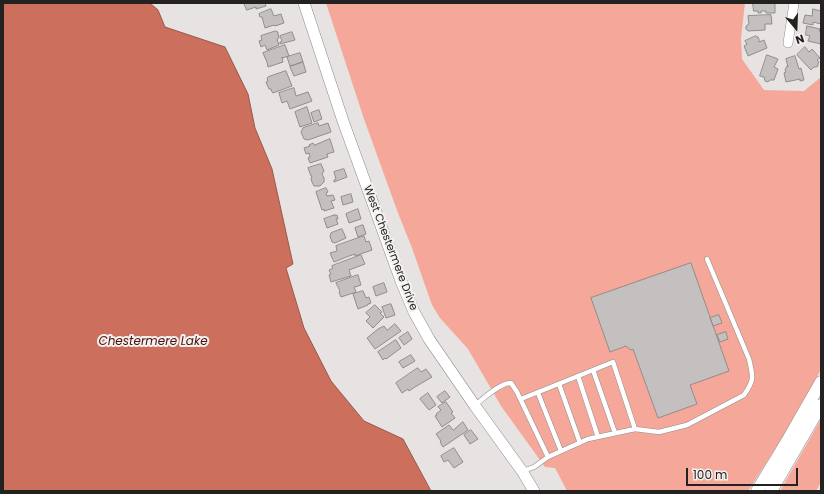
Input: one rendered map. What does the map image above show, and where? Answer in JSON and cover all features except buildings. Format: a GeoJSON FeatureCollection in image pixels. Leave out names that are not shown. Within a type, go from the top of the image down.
{"type":"FeatureCollection","features":[{"type":"Feature","properties":{"kind":"main road"},"geometry":{"type":"LineString","coordinates":[[757,491],[821,382]]}},
{"type":"Feature","properties":{"kind":"main road"},"geometry":{"type":"LineString","coordinates":[[771,491],[821,405]]}},
{"type":"Feature","properties":{"kind":"street","name":"West Chestermere Drive"},"geometry":{"type":"LineString","coordinates":[[304,3],[343,122],[414,312],[429,339],[522,471],[534,491]]}},
{"type":"Feature","properties":{"kind":"street"},"geometry":{"type":"LineString","coordinates":[[788,43],[794,3]]}},
{"type":"Feature","properties":{"kind":"lane"},"geometry":{"type":"LineString","coordinates":[[522,471],[534,467],[548,457],[588,439],[635,429],[659,432],[687,425],[744,395],[752,381],[752,370],[706,259]]}},
{"type":"Feature","properties":{"kind":"lane"},"geometry":{"type":"LineString","coordinates":[[521,399],[613,362],[635,429]]}},
{"type":"Feature","properties":{"kind":"lane"},"geometry":{"type":"LineString","coordinates":[[593,370],[616,433]]}},
{"type":"Feature","properties":{"kind":"lane"},"geometry":{"type":"LineString","coordinates":[[578,376],[598,437]]}},
{"type":"Feature","properties":{"kind":"lane"},"geometry":{"type":"LineString","coordinates":[[475,406],[490,393],[507,382],[511,383],[521,399],[548,457]]}},
{"type":"Feature","properties":{"kind":"lane"},"geometry":{"type":"LineString","coordinates":[[559,384],[580,443]]}},
{"type":"Feature","properties":{"kind":"lane"},"geometry":{"type":"LineString","coordinates":[[538,393],[561,451]]}},
{"type":"Feature","properties":{"kind":"shaded area"},"geometry":{"type":"Polygon","coordinates":[[[326,3],[745,3],[741,38],[742,59],[764,90],[804,91],[821,77],[821,369],[804,402],[748,491],[567,491],[555,468],[545,467],[501,406],[468,349],[440,318],[432,305],[364,119],[326,3]]]}},
{"type":"Feature","properties":{"kind":"shaded area"},"geometry":{"type":"Polygon","coordinates":[[[821,419],[821,482],[816,491],[780,491],[821,419]]]}},
{"type":"Feature","properties":{"kind":"water","name":"Chestermere Lake"},"geometry":{"type":"Polygon","coordinates":[[[3,3],[150,3],[158,10],[165,27],[225,47],[248,94],[255,128],[272,169],[293,264],[286,268],[304,328],[331,381],[364,421],[403,439],[431,491],[3,491],[3,3]]]}}]}
